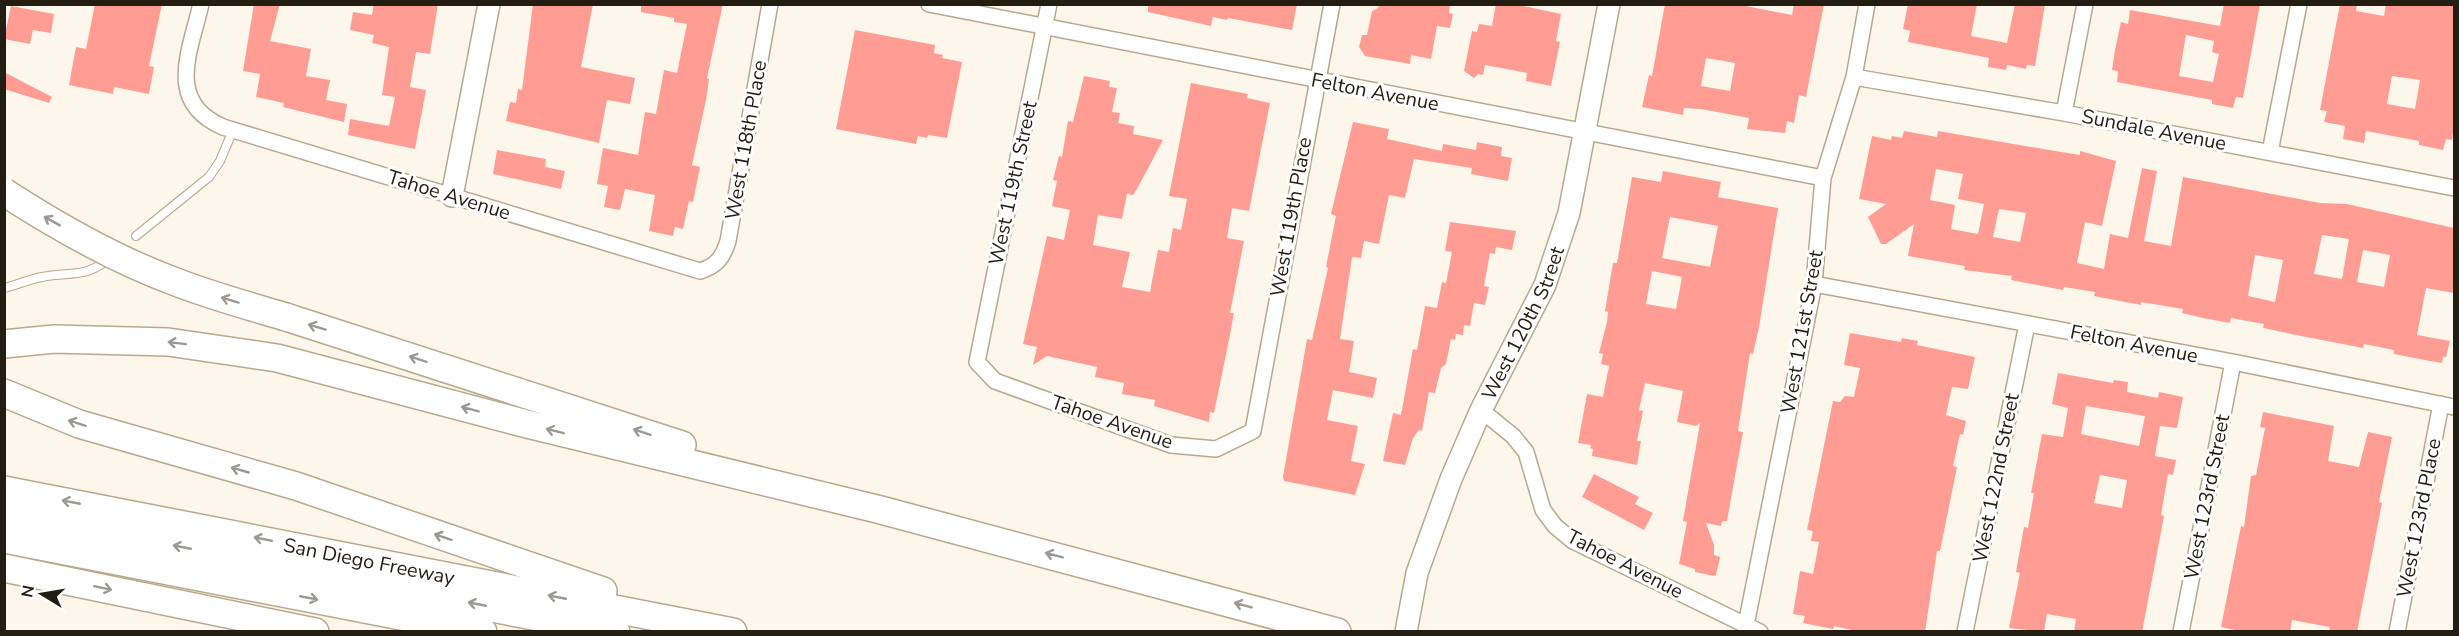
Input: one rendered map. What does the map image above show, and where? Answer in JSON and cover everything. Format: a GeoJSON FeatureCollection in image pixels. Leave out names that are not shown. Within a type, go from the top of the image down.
{"type":"FeatureCollection","features":[{"type":"Feature","properties":{"kind":"highway"},"geometry":{"type":"LineString","coordinates":[[4,192],[39,214],[131,263],[175,282],[877,509]]}},
{"type":"Feature","properties":{"kind":"highway"},"geometry":{"type":"LineString","coordinates":[[4,344],[54,339],[168,342],[277,358],[527,424],[877,509],[1337,632]]}},
{"type":"Feature","properties":{"kind":"highway"},"geometry":{"type":"LineString","coordinates":[[4,393],[79,424],[296,486],[697,624]]}},
{"type":"Feature","properties":{"kind":"highway","name":"San Diego Freeway"},"geometry":{"type":"LineString","coordinates":[[4,490],[733,632]]}},
{"type":"Feature","properties":{"kind":"highway"},"geometry":{"type":"LineString","coordinates":[[4,514],[616,632]]}},
{"type":"Feature","properties":{"kind":"highway"},"geometry":{"type":"LineString","coordinates":[[4,539],[483,632]]}},
{"type":"Feature","properties":{"kind":"highway"},"geometry":{"type":"LineString","coordinates":[[4,568],[315,632]]}},
{"type":"Feature","properties":{"kind":"main road"},"geometry":{"type":"LineString","coordinates":[[452,196],[489,4]]}},
{"type":"Feature","properties":{"kind":"main road","name":"West 120th Street"},"geometry":{"type":"LineString","coordinates":[[1406,632],[1417,573],[1450,479],[1481,410],[1545,285],[1569,213],[1610,4]]}},
{"type":"Feature","properties":{"kind":"street","name":"Tahoe Avenue"},"geometry":{"type":"LineString","coordinates":[[201,4],[187,67],[186,82],[194,108],[205,119],[232,130],[685,268],[700,271],[710,268]]}},
{"type":"Feature","properties":{"kind":"street","name":"West 118th Place"},"geometry":{"type":"LineString","coordinates":[[710,268],[722,257],[728,241],[770,4]]}},
{"type":"Feature","properties":{"kind":"street","name":"Felton Avenue"},"geometry":{"type":"LineString","coordinates":[[928,4],[1823,178]]}},
{"type":"Feature","properties":{"kind":"street","name":"West 119th Street"},"geometry":{"type":"LineString","coordinates":[[977,362],[1050,4]]}},
{"type":"Feature","properties":{"kind":"street","name":"West 119th Place"},"geometry":{"type":"LineString","coordinates":[[1253,431],[1332,4]]}},
{"type":"Feature","properties":{"kind":"street","name":"West 121st Street"},"geometry":{"type":"LineString","coordinates":[[1753,628],[1814,284],[1823,178],[1854,77],[1867,4]]}},
{"type":"Feature","properties":{"kind":"street"},"geometry":{"type":"LineString","coordinates":[[2064,113],[2085,4]]}},
{"type":"Feature","properties":{"kind":"street"},"geometry":{"type":"LineString","coordinates":[[2270,152],[2299,4]]}},
{"type":"Feature","properties":{"kind":"street","name":"Sundale Avenue"},"geometry":{"type":"LineString","coordinates":[[1854,77],[2064,113],[2454,188]]}},
{"type":"Feature","properties":{"kind":"street","name":"Felton Avenue"},"geometry":{"type":"LineString","coordinates":[[1814,284],[2234,362],[2448,406]]}},
{"type":"Feature","properties":{"kind":"street","name":"West 122nd Street"},"geometry":{"type":"LineString","coordinates":[[1965,632],[2027,324]]}},
{"type":"Feature","properties":{"kind":"street","name":"Tahoe Avenue"},"geometry":{"type":"LineString","coordinates":[[977,362],[995,381],[1171,445],[1216,449],[1253,431]]}},
{"type":"Feature","properties":{"kind":"street","name":"West 123rd Street"},"geometry":{"type":"LineString","coordinates":[[2181,632],[2234,362]]}},
{"type":"Feature","properties":{"kind":"street","name":"West 123rd Place"},"geometry":{"type":"LineString","coordinates":[[2397,632],[2448,406]]}},
{"type":"Feature","properties":{"kind":"street","name":"Tahoe Avenue"},"geometry":{"type":"LineString","coordinates":[[1481,410],[1513,436],[1526,452],[1543,510],[1555,526],[1573,541],[1753,628]]}},
{"type":"Feature","properties":{"kind":"lane"},"geometry":{"type":"LineString","coordinates":[[136,236],[209,177],[220,161],[232,130]]}},
{"type":"Feature","properties":{"kind":"lane"},"geometry":{"type":"LineString","coordinates":[[4,288],[42,277],[78,275],[93,270],[106,261]]}},
{"type":"Feature","properties":{"kind":"building"},"geometry":{"type":"Polygon","coordinates":[[[95,4],[162,4],[149,66],[154,67],[149,94],[114,87],[113,94],[69,85],[76,47],[86,49],[95,4]]]}},
{"type":"Feature","properties":{"kind":"building"},"geometry":{"type":"Polygon","coordinates":[[[254,4],[280,4],[270,41],[311,49],[306,76],[330,80],[326,100],[347,104],[344,122],[283,107],[284,103],[256,97],[260,74],[243,71],[254,4]]]}},
{"type":"Feature","properties":{"kind":"building"},"geometry":{"type":"Polygon","coordinates":[[[374,4],[438,4],[430,54],[416,52],[410,87],[426,90],[415,149],[348,135],[350,119],[389,126],[395,97],[382,95],[389,47],[372,43],[374,35],[350,30],[353,12],[372,15],[374,4]]]}},
{"type":"Feature","properties":{"kind":"building"},"geometry":{"type":"Polygon","coordinates":[[[533,4],[593,4],[581,67],[635,78],[630,104],[607,100],[599,143],[506,121],[510,102],[516,103],[518,89],[522,90],[533,4]]]}},
{"type":"Feature","properties":{"kind":"building"},"geometry":{"type":"Polygon","coordinates":[[[641,4],[723,4],[692,165],[700,167],[693,202],[689,201],[683,229],[675,227],[673,236],[649,231],[655,195],[625,189],[620,210],[604,207],[608,186],[597,184],[603,148],[638,155],[645,112],[656,114],[664,70],[677,73],[687,24],[674,22],[674,18],[641,12],[641,4]]]}},
{"type":"Feature","properties":{"kind":"building"},"geometry":{"type":"Polygon","coordinates":[[[1148,4],[1297,4],[1292,30],[1213,17],[1211,26],[1148,12],[1148,4]]]}},
{"type":"Feature","properties":{"kind":"building"},"geometry":{"type":"Polygon","coordinates":[[[1379,4],[1450,4],[1449,13],[1453,14],[1450,28],[1437,26],[1431,59],[1411,55],[1410,64],[1365,56],[1359,47],[1362,35],[1367,35],[1372,11],[1378,8],[1379,4]]]}},
{"type":"Feature","properties":{"kind":"building"},"geometry":{"type":"Polygon","coordinates":[[[1496,4],[1515,4],[1561,14],[1556,41],[1560,42],[1551,86],[1526,81],[1527,73],[1485,65],[1483,75],[1478,74],[1474,78],[1464,71],[1472,31],[1477,32],[1479,24],[1492,26],[1496,4]]]}},
{"type":"Feature","properties":{"kind":"building"},"geometry":{"type":"Polygon","coordinates":[[[1665,4],[1736,4],[1792,15],[1794,4],[1824,4],[1806,97],[1799,95],[1794,123],[1787,121],[1785,133],[1747,129],[1749,118],[1701,109],[1684,108],[1683,115],[1642,107],[1649,75],[1652,76],[1665,4]],[[1706,58],[1701,86],[1730,91],[1735,63],[1706,58]]]}},
{"type":"Feature","properties":{"kind":"building"},"geometry":{"type":"Polygon","coordinates":[[[1908,4],[1977,4],[1971,36],[2007,43],[2015,4],[2045,4],[2035,66],[2027,65],[2026,69],[2007,65],[2006,70],[1988,67],[1989,58],[1908,42],[1910,31],[1903,29],[1908,4]]]}},
{"type":"Feature","properties":{"kind":"building"},"geometry":{"type":"Polygon","coordinates":[[[2224,4],[2260,4],[2243,98],[2236,97],[2233,108],[2212,104],[2212,100],[2117,82],[2118,71],[2112,70],[2115,50],[2121,22],[2128,24],[2130,10],[2220,26],[2224,4]],[[2186,35],[2179,76],[2213,82],[2219,54],[2212,52],[2214,41],[2186,35]]]}},
{"type":"Feature","properties":{"kind":"building"},"geometry":{"type":"Polygon","coordinates":[[[2340,4],[2357,4],[2356,11],[2384,16],[2386,4],[2454,4],[2454,125],[2452,140],[2446,139],[2443,150],[2419,145],[2419,141],[2366,131],[2364,143],[2343,139],[2345,126],[2324,122],[2327,111],[2320,110],[2340,4]],[[2392,76],[2387,104],[2415,109],[2420,80],[2392,76]]]}},
{"type":"Feature","properties":{"kind":"building"},"geometry":{"type":"Polygon","coordinates":[[[11,6],[54,14],[51,33],[33,30],[30,44],[4,39],[11,6]]]}},
{"type":"Feature","properties":{"kind":"building"},"geometry":{"type":"Polygon","coordinates":[[[855,30],[935,45],[934,53],[943,55],[942,58],[962,62],[947,138],[918,136],[916,144],[836,129],[855,30]]]}},
{"type":"Feature","properties":{"kind":"building"},"geometry":{"type":"Polygon","coordinates":[[[4,72],[52,97],[49,103],[4,89],[4,72]]]}},
{"type":"Feature","properties":{"kind":"building"},"geometry":{"type":"Polygon","coordinates":[[[1084,76],[1110,81],[1109,87],[1117,88],[1112,112],[1120,113],[1118,123],[1134,126],[1133,134],[1163,140],[1133,195],[1127,194],[1122,219],[1098,215],[1093,245],[1130,252],[1122,287],[1150,292],[1158,250],[1169,252],[1173,228],[1181,230],[1187,199],[1169,196],[1191,83],[1248,94],[1247,98],[1270,103],[1249,211],[1232,208],[1227,238],[1244,241],[1230,313],[1234,313],[1228,345],[1214,413],[1210,412],[1209,422],[1154,406],[1155,400],[1122,394],[1124,383],[1095,377],[1097,367],[1047,356],[1033,365],[1037,347],[1023,344],[1047,236],[1064,240],[1070,210],[1052,206],[1057,181],[1053,180],[1059,156],[1062,157],[1068,121],[1073,122],[1084,76]]]}},
{"type":"Feature","properties":{"kind":"building"},"geometry":{"type":"Polygon","coordinates":[[[1353,122],[1389,129],[1387,139],[1442,151],[1443,144],[1476,150],[1477,142],[1502,147],[1501,156],[1512,158],[1508,181],[1471,174],[1472,168],[1414,159],[1405,198],[1389,195],[1379,244],[1364,241],[1361,258],[1352,257],[1340,339],[1354,341],[1349,372],[1377,378],[1373,398],[1333,390],[1327,420],[1358,426],[1351,461],[1365,464],[1355,495],[1284,481],[1283,477],[1307,339],[1312,340],[1328,268],[1326,267],[1336,216],[1331,214],[1353,122]]]}},
{"type":"Feature","properties":{"kind":"building"},"geometry":{"type":"Polygon","coordinates":[[[1904,131],[1937,137],[1938,131],[2080,155],[2080,151],[2116,161],[2102,226],[2085,222],[2077,263],[2104,269],[2110,234],[2128,238],[2142,168],[2157,171],[2144,241],[2171,246],[2183,177],[2320,203],[2347,204],[2454,228],[2454,293],[2426,288],[2417,335],[2450,341],[2446,357],[2443,357],[2442,363],[2430,361],[2394,354],[2394,350],[2364,344],[2363,348],[2291,334],[2263,328],[2264,324],[2231,318],[2230,323],[2203,318],[2182,313],[2183,309],[2141,302],[2141,305],[2094,296],[2095,292],[2064,287],[2063,290],[2011,280],[2012,276],[1964,270],[1965,266],[1908,256],[1914,224],[1886,244],[1881,244],[1868,217],[1886,204],[1859,199],[1872,136],[1891,140],[1892,136],[1902,138],[1904,131]],[[1936,169],[1930,200],[1955,205],[1951,229],[1978,234],[1984,204],[1958,199],[1963,174],[1936,169]],[[1999,209],[1993,237],[2020,242],[2026,213],[1999,209]],[[2322,235],[2314,274],[2342,279],[2349,239],[2322,235]],[[2363,250],[2357,282],[2384,287],[2390,255],[2363,250]],[[2255,255],[2248,296],[2275,302],[2283,260],[2255,255]]]}},
{"type":"Feature","properties":{"kind":"building"},"geometry":{"type":"Polygon","coordinates":[[[497,150],[546,159],[545,167],[565,171],[561,189],[493,174],[497,150]]]}},
{"type":"Feature","properties":{"kind":"building"},"geometry":{"type":"Polygon","coordinates":[[[1663,171],[1721,182],[1718,197],[1778,208],[1759,327],[1753,354],[1750,353],[1738,431],[1743,432],[1727,521],[1722,521],[1721,526],[1706,523],[1714,545],[1714,555],[1720,557],[1714,576],[1695,572],[1695,569],[1679,564],[1687,522],[1683,521],[1700,423],[1696,426],[1677,422],[1683,391],[1645,383],[1639,410],[1643,411],[1637,441],[1641,441],[1637,465],[1592,456],[1591,445],[1578,443],[1587,394],[1603,397],[1609,366],[1601,364],[1603,354],[1599,353],[1607,322],[1608,312],[1605,311],[1613,263],[1617,263],[1632,177],[1661,182],[1663,171]],[[1670,217],[1662,258],[1710,267],[1718,226],[1670,217]],[[1652,271],[1646,304],[1676,309],[1682,277],[1652,271]]]}},
{"type":"Feature","properties":{"kind":"building"},"geometry":{"type":"Polygon","coordinates":[[[1450,222],[1516,231],[1512,250],[1496,247],[1495,254],[1490,253],[1484,286],[1489,287],[1485,305],[1474,303],[1470,326],[1464,325],[1463,335],[1456,334],[1455,340],[1451,339],[1446,364],[1441,368],[1435,393],[1429,392],[1422,431],[1419,430],[1413,438],[1405,465],[1383,461],[1393,413],[1401,415],[1413,349],[1417,350],[1425,306],[1437,308],[1442,282],[1446,283],[1452,252],[1445,251],[1450,222]]]}},
{"type":"Feature","properties":{"kind":"building"},"geometry":{"type":"Polygon","coordinates":[[[1850,333],[1901,342],[1902,338],[1918,341],[1917,345],[1975,357],[1968,389],[1952,387],[1946,415],[1966,421],[1963,435],[1960,434],[1953,466],[1957,467],[1940,551],[1937,551],[1925,632],[1860,632],[1834,626],[1833,629],[1803,623],[1805,616],[1793,614],[1800,571],[1813,574],[1819,542],[1811,541],[1813,531],[1807,530],[1833,401],[1840,402],[1845,396],[1854,397],[1860,368],[1844,365],[1850,333]]]}},
{"type":"Feature","properties":{"kind":"building"},"geometry":{"type":"Polygon","coordinates":[[[2058,373],[2113,383],[2114,380],[2128,382],[2127,392],[2158,398],[2159,392],[2183,397],[2177,428],[2160,426],[2155,456],[2176,460],[2173,475],[2168,474],[2161,515],[2164,516],[2142,632],[2074,632],[2076,619],[2047,614],[2044,632],[2009,628],[2020,573],[2016,572],[2024,527],[2028,528],[2034,493],[2031,493],[2042,434],[2063,437],[2068,408],[2052,404],[2058,373]],[[2086,406],[2081,434],[2139,446],[2145,416],[2086,406]],[[2100,475],[2094,503],[2122,508],[2127,480],[2100,475]]]}},
{"type":"Feature","properties":{"kind":"building"},"geometry":{"type":"Polygon","coordinates":[[[2263,412],[2334,426],[2328,461],[2359,467],[2368,432],[2392,437],[2379,502],[2382,503],[2357,632],[2329,632],[2330,627],[2292,620],[2290,632],[2243,632],[2221,627],[2241,526],[2244,527],[2251,476],[2256,475],[2265,428],[2260,427],[2263,412]]]}},
{"type":"Feature","properties":{"kind":"building"},"geometry":{"type":"Polygon","coordinates":[[[1594,474],[1639,497],[1635,504],[1653,513],[1644,530],[1582,497],[1594,474]]]}}]}
